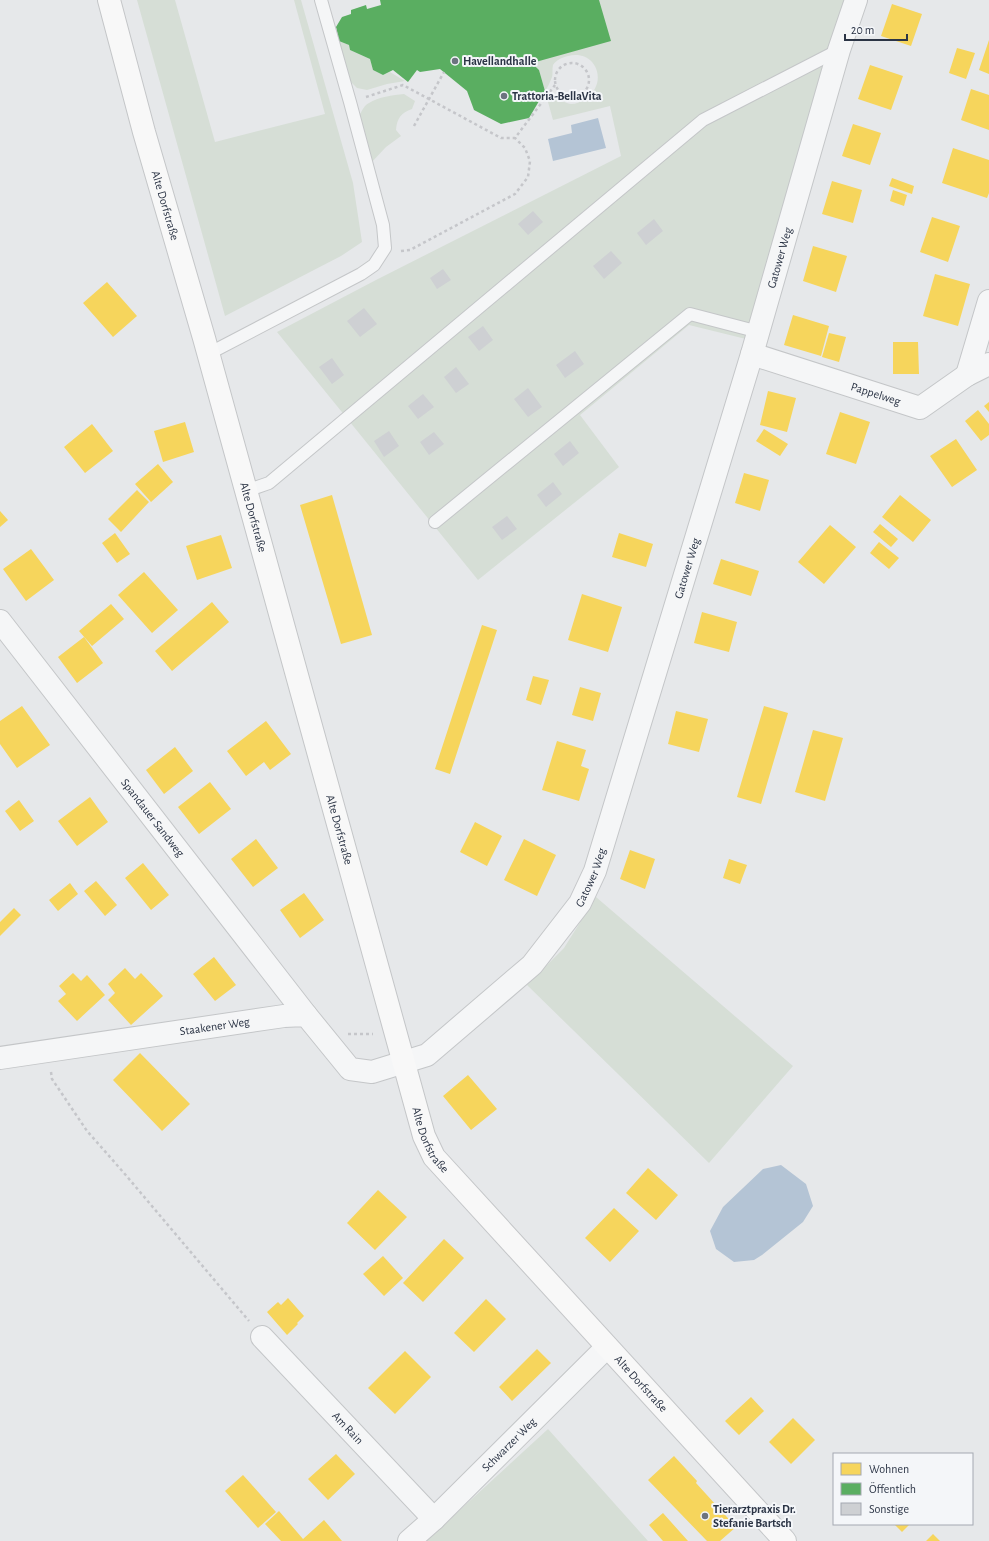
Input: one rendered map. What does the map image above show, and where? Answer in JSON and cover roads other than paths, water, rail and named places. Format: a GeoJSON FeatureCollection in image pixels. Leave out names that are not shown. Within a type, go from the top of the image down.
{"type":"FeatureCollection","features":[{"type":"Feature","properties":{"kind":"street","name":"Alte Dorfstraße"},"geometry":{"type":"LineString","coordinates":[[109,0],[144,132],[208,354],[424,1136],[434,1157],[785,1541]]}},
{"type":"Feature","properties":{"kind":"street","name":"Gatower Weg"},"geometry":{"type":"LineString","coordinates":[[404,1063],[427,1055],[532,965],[580,903],[595,871],[759,332],[839,50],[856,0]]}},
{"type":"Feature","properties":{"kind":"street"},"geometry":{"type":"LineString","coordinates":[[967,375],[989,301]]}},
{"type":"Feature","properties":{"kind":"street","name":"Pappelweg"},"geometry":{"type":"LineString","coordinates":[[752,354],[920,408],[967,375],[989,364]]}},
{"type":"Feature","properties":{"kind":"street","name":"Spandauer Sandweg"},"geometry":{"type":"LineString","coordinates":[[0,621],[306,1015]]}},
{"type":"Feature","properties":{"kind":"street"},"geometry":{"type":"LineString","coordinates":[[306,1015],[350,1069],[372,1072],[404,1063]]}},
{"type":"Feature","properties":{"kind":"street","name":"Staakener Weg"},"geometry":{"type":"LineString","coordinates":[[0,1058],[284,1016],[306,1015]]}},
{"type":"Feature","properties":{"kind":"street","name":"Am Rain"},"geometry":{"type":"LineString","coordinates":[[262,1337],[434,1519]]}},
{"type":"Feature","properties":{"kind":"street","name":"Schwarzer Weg"},"geometry":{"type":"LineString","coordinates":[[409,1541],[434,1519],[607,1347]]}},
{"type":"Feature","properties":{"kind":"lane"},"geometry":{"type":"LineString","coordinates":[[208,354],[361,274],[374,265],[385,248],[383,225],[321,0]]}},
{"type":"Feature","properties":{"kind":"lane"},"geometry":{"type":"LineString","coordinates":[[246,491],[269,483],[703,120],[839,50]]}},
{"type":"Feature","properties":{"kind":"lane"},"geometry":{"type":"LineString","coordinates":[[435,522],[690,314],[759,332]]}},
{"type":"Feature","properties":{"kind":"water"},"geometry":{"type":"Polygon","coordinates":[[[598,118],[606,148],[553,161],[548,139],[572,133],[571,125],[598,118]]]}},
{"type":"Feature","properties":{"kind":"water"},"geometry":{"type":"Polygon","coordinates":[[[781,1165],[806,1184],[813,1206],[803,1222],[762,1255],[754,1260],[734,1262],[716,1249],[710,1231],[723,1207],[763,1169],[781,1165]]]}},
{"type":"Feature","properties":{"kind":"place","name":"Havellandhalle"},"geometry":{"type":"Point","coordinates":[455,61]}},
{"type":"Feature","properties":{"kind":"place","name":"Trattoria-BellaVita"},"geometry":{"type":"Point","coordinates":[504,96]}},
{"type":"Feature","properties":{"kind":"place","name":"Tierarztpraxis Dr. Stefanie Bartsch"},"geometry":{"type":"Point","coordinates":[705,1516]}}]}
